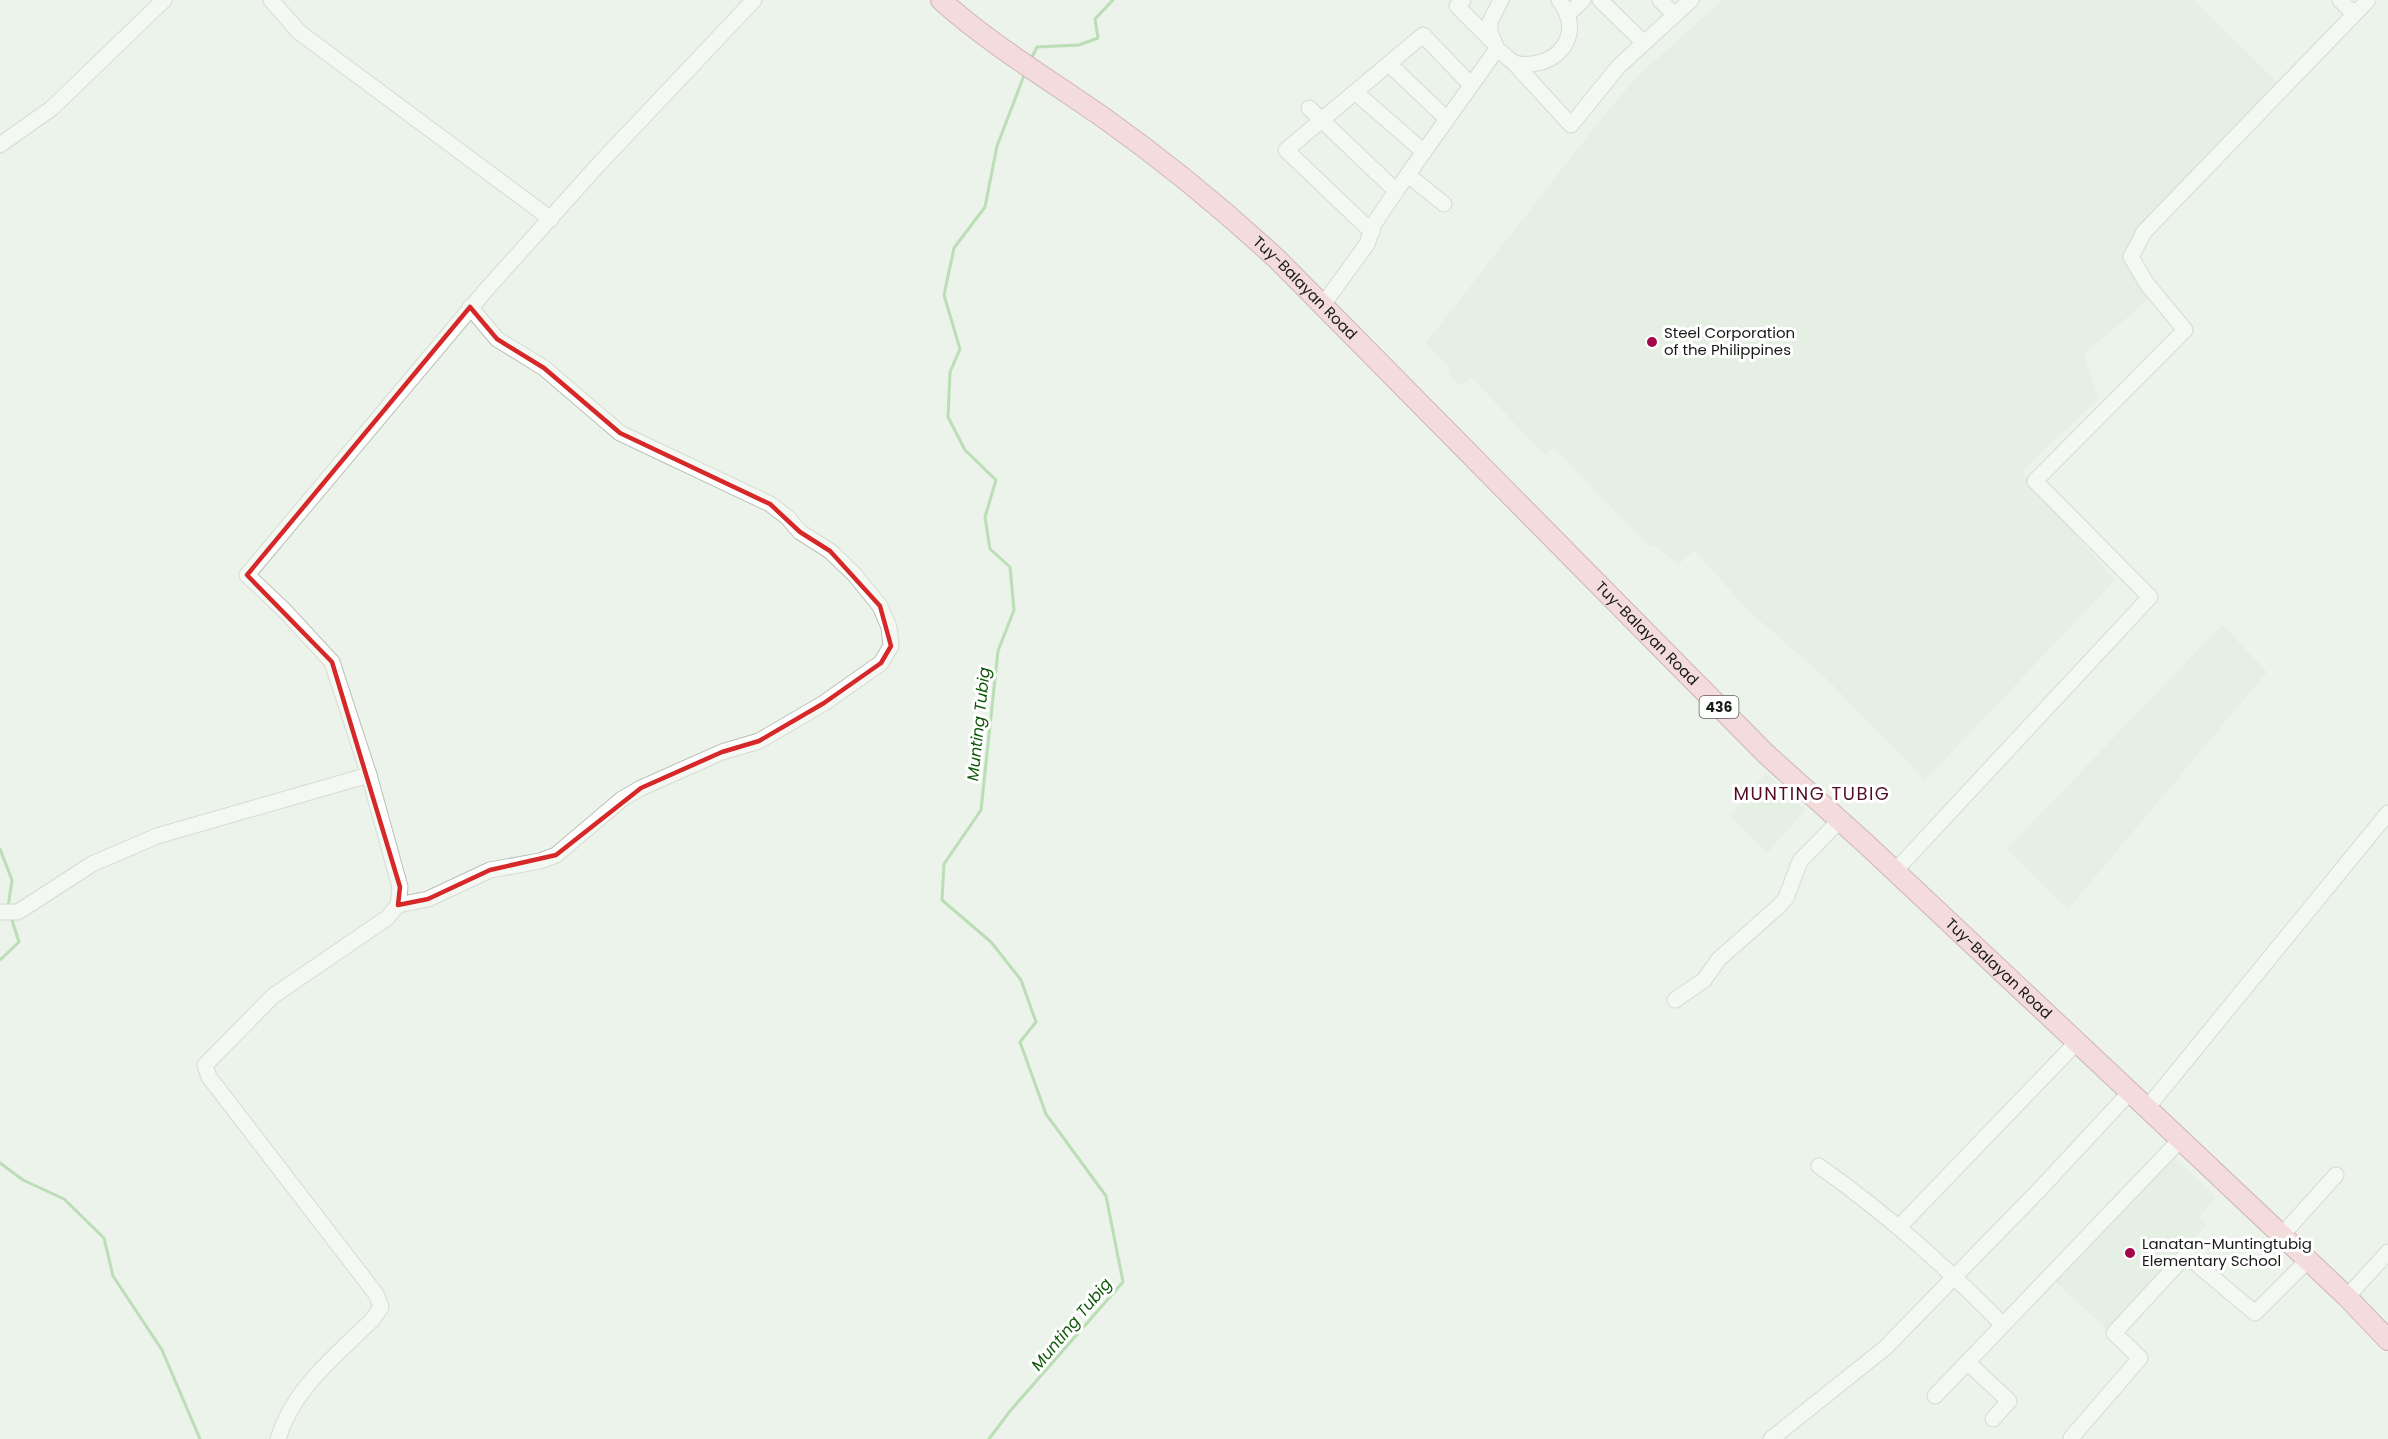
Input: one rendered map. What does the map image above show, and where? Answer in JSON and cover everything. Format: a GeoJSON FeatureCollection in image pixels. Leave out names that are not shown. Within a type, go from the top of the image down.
{"type":"FeatureCollection","features":[{"type":"Feature","properties":{"kind":"main road","name":"Tuy-Balayan Road"},"geometry":{"type":"LineString","coordinates":[[941,0],[999,45],[1189,180],[1231,216],[1766,754],[1840,820],[2282,1235],[2388,1340]]}},
{"type":"Feature","properties":{"kind":"street"},"geometry":{"type":"LineString","coordinates":[[0,145],[52,108],[164,0]]}},
{"type":"Feature","properties":{"kind":"street"},"geometry":{"type":"LineString","coordinates":[[271,0],[300,32],[551,219]]}},
{"type":"Feature","properties":{"kind":"street"},"geometry":{"type":"LineString","coordinates":[[278,1439],[285,1415],[302,1389],[373,1319],[381,1307],[376,1294],[209,1077],[205,1065],[273,996],[387,918],[398,905],[399,887],[369,775],[332,662],[284,610],[247,575],[470,307],[599,164],[754,0]]}},
{"type":"Feature","properties":{"kind":"street"},"geometry":{"type":"LineString","coordinates":[[1463,0],[1457,6],[1515,63],[1571,125],[1619,66],[1691,0]]}},
{"type":"Feature","properties":{"kind":"street"},"geometry":{"type":"LineString","coordinates":[[1320,304],[1367,244],[1371,228],[1471,85],[1495,45],[1490,22],[1501,0]]}},
{"type":"Feature","properties":{"kind":"street"},"geometry":{"type":"LineString","coordinates":[[1515,63],[1539,65],[1556,55],[1567,40],[1568,15],[1559,0]]}},
{"type":"Feature","properties":{"kind":"street"},"geometry":{"type":"LineString","coordinates":[[1568,15],[1583,0]]}},
{"type":"Feature","properties":{"kind":"street"},"geometry":{"type":"LineString","coordinates":[[1600,0],[1644,43]]}},
{"type":"Feature","properties":{"kind":"street"},"geometry":{"type":"LineString","coordinates":[[1660,0],[1675,15]]}},
{"type":"Feature","properties":{"kind":"street"},"geometry":{"type":"LineString","coordinates":[[2340,0],[2354,14]]}},
{"type":"Feature","properties":{"kind":"street"},"geometry":{"type":"LineString","coordinates":[[1894,872],[2150,597],[2035,481],[2185,330],[2147,284],[2131,257],[2144,232],[2368,0]]}},
{"type":"Feature","properties":{"kind":"street"},"geometry":{"type":"LineString","coordinates":[[1371,228],[1286,150],[1423,35],[1471,85]]}},
{"type":"Feature","properties":{"kind":"street"},"geometry":{"type":"LineString","coordinates":[[1389,64],[1447,119]]}},
{"type":"Feature","properties":{"kind":"street"},"geometry":{"type":"LineString","coordinates":[[1355,92],[1424,152]]}},
{"type":"Feature","properties":{"kind":"street"},"geometry":{"type":"LineString","coordinates":[[1309,108],[1396,191]]}},
{"type":"Feature","properties":{"kind":"street"},"geometry":{"type":"LineString","coordinates":[[1408,175],[1444,204]]}},
{"type":"Feature","properties":{"kind":"street"},"geometry":{"type":"LineString","coordinates":[[398,905],[428,899],[490,870],[540,861],[556,855],[622,799],[641,788],[722,752],[759,741],[824,703],[881,663],[891,646],[889,627],[880,606],[854,573],[830,551],[800,532],[788,517],[770,504],[620,433],[544,368],[497,339],[470,307]]}},
{"type":"Feature","properties":{"kind":"street"},"geometry":{"type":"LineString","coordinates":[[0,912],[18,912],[92,864],[157,836],[369,775]]}},
{"type":"Feature","properties":{"kind":"street"},"geometry":{"type":"LineString","coordinates":[[2147,1108],[2388,813]]}},
{"type":"Feature","properties":{"kind":"street"},"geometry":{"type":"LineString","coordinates":[[1675,1000],[1704,980],[1725,953],[1779,906],[1786,898],[1800,861],[1840,820]]}},
{"type":"Feature","properties":{"kind":"street"},"geometry":{"type":"LineString","coordinates":[[1899,1227],[2077,1042]]}},
{"type":"Feature","properties":{"kind":"street"},"geometry":{"type":"LineString","coordinates":[[1771,1439],[1885,1348],[1953,1275],[2042,1187],[2130,1092]]}},
{"type":"Feature","properties":{"kind":"street"},"geometry":{"type":"LineString","coordinates":[[1935,1396],[2180,1140]]}},
{"type":"Feature","properties":{"kind":"street"},"geometry":{"type":"LineString","coordinates":[[1819,1166],[1875,1206],[1953,1275],[2003,1325]]}},
{"type":"Feature","properties":{"kind":"street"},"geometry":{"type":"LineString","coordinates":[[2282,1235],[2336,1175]]}},
{"type":"Feature","properties":{"kind":"street"},"geometry":{"type":"LineString","coordinates":[[2347,1297],[2388,1252]]}},
{"type":"Feature","properties":{"kind":"street"},"geometry":{"type":"LineString","coordinates":[[2071,1438],[2140,1358],[2114,1333],[2186,1255],[2255,1313],[2308,1260]]}},
{"type":"Feature","properties":{"kind":"street"},"geometry":{"type":"LineString","coordinates":[[1967,1362],[2009,1401],[1993,1419]]}},
{"type":"Feature","properties":{"kind":"highlighted area"},"geometry":{"type":"Polygon","coordinates":[[[470,307],[497,339],[544,368],[620,433],[770,504],[800,532],[830,551],[880,606],[891,646],[881,663],[824,703],[759,741],[722,752],[641,788],[556,855],[490,870],[428,899],[398,905],[400,887],[332,662],[247,575],[470,307]]]}},
{"type":"Feature","properties":{"kind":"shaded area","name":"Steel Corporation of the Philippines"},"geometry":{"type":"Polygon","coordinates":[[[1723,0],[2194,0],[2279,84],[2133,239],[2150,298],[2084,354],[2098,399],[2021,472],[2115,580],[1925,780],[1827,679],[1749,611],[1694,550],[1678,565],[1653,544],[1650,547],[1554,448],[1545,455],[1471,377],[1460,386],[1448,373],[1451,369],[1426,343],[1609,109],[1640,74],[1723,0]]]}},
{"type":"Feature","properties":{"kind":"shaded area"},"geometry":{"type":"Polygon","coordinates":[[[2222,625],[2267,672],[2068,909],[2007,849],[2222,625]]]}},
{"type":"Feature","properties":{"kind":"shaded area"},"geometry":{"type":"Polygon","coordinates":[[[1766,773],[1805,810],[1767,853],[1730,816],[1766,773]]]}},
{"type":"Feature","properties":{"kind":"shaded area","name":"Lanatan-Muntingtubig Elementary School"},"geometry":{"type":"Polygon","coordinates":[[[2169,1153],[2216,1197],[2198,1218],[2206,1225],[2108,1330],[2055,1281],[2169,1153]]]}},
{"type":"Feature","properties":{"kind":"waterway","name":"Munting Tubig"},"geometry":{"type":"LineString","coordinates":[[1031,59],[1037,47],[1079,45],[1098,38],[1095,19],[1113,0]]}},
{"type":"Feature","properties":{"kind":"waterway","name":"Munting Tubig"},"geometry":{"type":"LineString","coordinates":[[989,1439],[1010,1411],[1123,1282],[1106,1196],[1046,1114],[1020,1042],[1036,1022],[1021,980],[991,942],[942,900],[944,864],[981,810],[998,651],[1014,610],[1010,567],[990,549],[985,517],[996,480],[965,450],[948,417],[950,372],[960,349],[944,295],[954,248],[985,207],[997,146],[1025,73]]}},
{"type":"Feature","properties":{"kind":"waterway"},"geometry":{"type":"LineString","coordinates":[[0,849],[12,880],[8,907]]}},
{"type":"Feature","properties":{"kind":"waterway"},"geometry":{"type":"LineString","coordinates":[[0,960],[19,942],[11,917]]}},
{"type":"Feature","properties":{"kind":"waterway"},"geometry":{"type":"LineString","coordinates":[[0,1163],[23,1180],[64,1199],[104,1238],[113,1276],[162,1350],[200,1439]]}},
{"type":"Feature","properties":{"kind":"place","name":"Steel Corporation of the Philippines"},"geometry":{"type":"Point","coordinates":[1652,342]}},
{"type":"Feature","properties":{"kind":"place","name":"Lanatan-Muntingtubig Elementary School"},"geometry":{"type":"Point","coordinates":[2130,1253]}},
{"type":"Feature","properties":{"kind":"district","name":"MUNTING TUBIG"},"geometry":{"type":"Point","coordinates":[1812,794]}}]}
